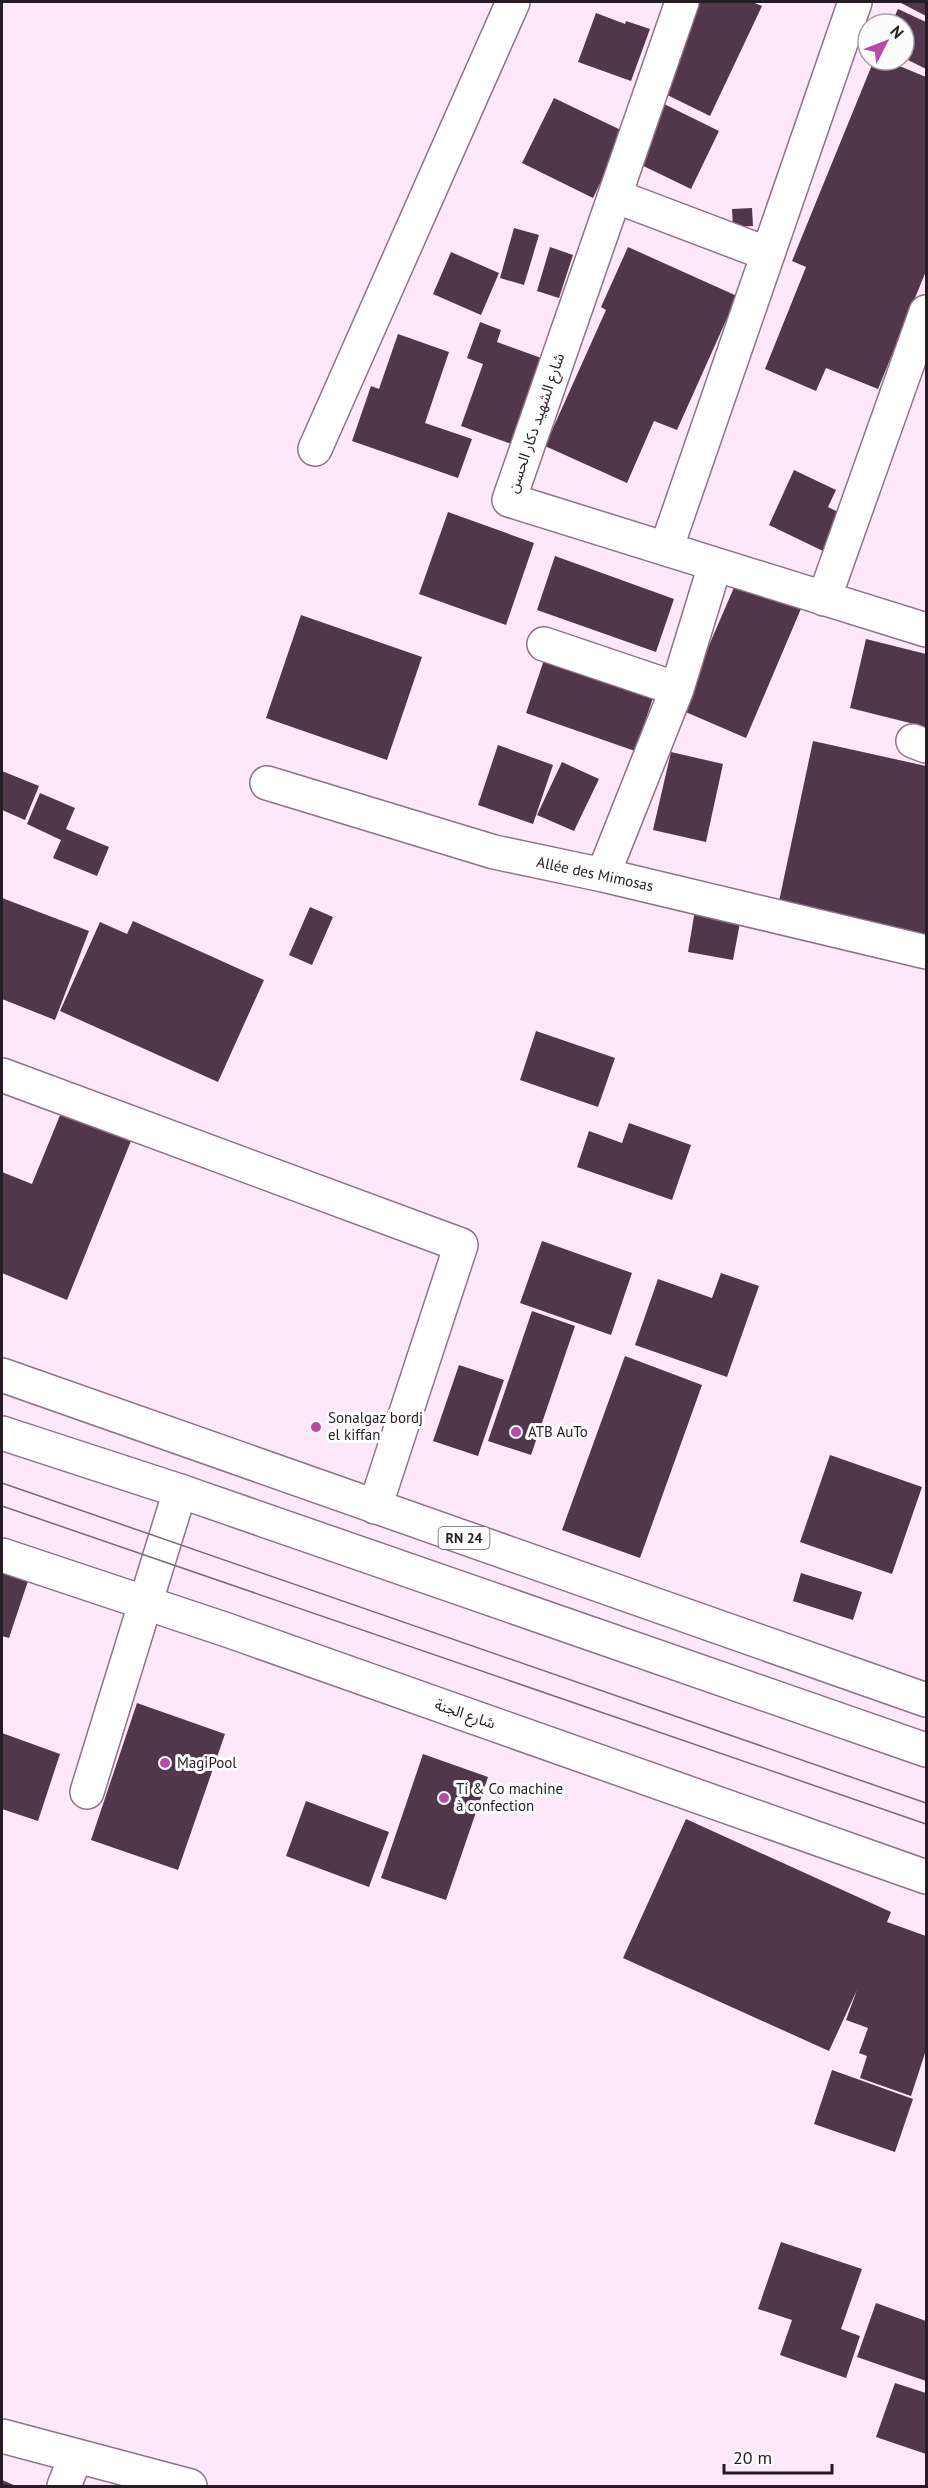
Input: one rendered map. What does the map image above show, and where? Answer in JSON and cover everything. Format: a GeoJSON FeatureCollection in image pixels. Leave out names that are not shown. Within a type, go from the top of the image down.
{"type":"FeatureCollection","features":[{"type":"Feature","properties":{"kind":"street"},"geometry":{"type":"LineString","coordinates":[[315,449],[513,2]]}},
{"type":"Feature","properties":{"kind":"street","name":"شارع الشهيد دكار الحسن"},"geometry":{"type":"LineString","coordinates":[[682,2],[509,500],[927,630]]}},
{"type":"Feature","properties":{"kind":"street"},"geometry":{"type":"LineString","coordinates":[[666,549],[855,2]]}},
{"type":"Feature","properties":{"kind":"street"},"geometry":{"type":"LineString","coordinates":[[615,196],[768,254]]}},
{"type":"Feature","properties":{"kind":"street"},"geometry":{"type":"LineString","coordinates":[[824,599],[927,312]]}},
{"type":"Feature","properties":{"kind":"street"},"geometry":{"type":"LineString","coordinates":[[603,875],[677,689],[715,565]]}},
{"type":"Feature","properties":{"kind":"street"},"geometry":{"type":"LineString","coordinates":[[544,644],[677,689]]}},
{"type":"Feature","properties":{"kind":"street","name":"Allée des Mimosas"},"geometry":{"type":"LineString","coordinates":[[267,783],[494,852],[603,875],[927,952]]}},
{"type":"Feature","properties":{"kind":"street"},"geometry":{"type":"LineString","coordinates":[[2,1075],[462,1245],[375,1507]]}},
{"type":"Feature","properties":{"kind":"street","name":"RN 24"},"geometry":{"type":"LineString","coordinates":[[2,1375],[927,1700]]}},
{"type":"Feature","properties":{"kind":"street"},"geometry":{"type":"LineString","coordinates":[[2,1433],[180,1491],[927,1750]]}},
{"type":"Feature","properties":{"kind":"street"},"geometry":{"type":"LineString","coordinates":[[87,1792],[180,1491]]}},
{"type":"Feature","properties":{"kind":"street","name":"شارع الجنة"},"geometry":{"type":"LineString","coordinates":[[2,1555],[238,1634],[927,1877]]}},
{"type":"Feature","properties":{"kind":"street"},"geometry":{"type":"LineString","coordinates":[[2,2436],[190,2487]]}},
{"type":"Feature","properties":{"kind":"street"},"geometry":{"type":"LineString","coordinates":[[64,2487],[76,2456]]}},
{"type":"Feature","properties":{"kind":"building"},"geometry":{"type":"Polygon","coordinates":[[[694,2],[752,2],[762,6],[710,116],[653,88],[694,2]]]}},
{"type":"Feature","properties":{"kind":"building"},"geometry":{"type":"Polygon","coordinates":[[[926,2],[926,16],[901,3],[926,2]]]}},
{"type":"Feature","properties":{"kind":"building"},"geometry":{"type":"Polygon","coordinates":[[[596,13],[625,24],[626,21],[650,29],[631,81],[578,62],[596,13]]]}},
{"type":"Feature","properties":{"kind":"building"},"geometry":{"type":"Polygon","coordinates":[[[916,17],[926,22],[926,69],[916,64],[916,17]]]}},
{"type":"Feature","properties":{"kind":"building"},"geometry":{"type":"Polygon","coordinates":[[[869,72],[914,72],[926,77],[926,271],[878,389],[826,368],[816,391],[765,369],[806,267],[792,261],[869,72]]]}},
{"type":"Feature","properties":{"kind":"building"},"geometry":{"type":"Polygon","coordinates":[[[554,98],[625,132],[593,198],[522,163],[554,98]]]}},
{"type":"Feature","properties":{"kind":"building"},"geometry":{"type":"Polygon","coordinates":[[[660,102],[719,131],[691,189],[631,160],[660,102]]]}},
{"type":"Feature","properties":{"kind":"building"},"geometry":{"type":"Polygon","coordinates":[[[752,208],[753,226],[733,227],[732,209],[752,208]]]}},
{"type":"Feature","properties":{"kind":"building"},"geometry":{"type":"Polygon","coordinates":[[[514,228],[539,235],[524,285],[500,278],[514,228]]]}},
{"type":"Feature","properties":{"kind":"building"},"geometry":{"type":"Polygon","coordinates":[[[550,247],[573,255],[559,298],[537,291],[550,247]]]}},
{"type":"Feature","properties":{"kind":"building"},"geometry":{"type":"Polygon","coordinates":[[[628,247],[737,296],[677,430],[654,421],[627,483],[545,446],[606,310],[601,307],[628,247]]]}},
{"type":"Feature","properties":{"kind":"building"},"geometry":{"type":"Polygon","coordinates":[[[451,252],[499,273],[481,315],[433,294],[451,252]]]}},
{"type":"Feature","properties":{"kind":"building"},"geometry":{"type":"Polygon","coordinates":[[[480,322],[501,330],[497,342],[544,359],[514,445],[461,426],[483,364],[467,358],[480,322]]]}},
{"type":"Feature","properties":{"kind":"building"},"geometry":{"type":"Polygon","coordinates":[[[398,334],[449,352],[425,423],[472,439],[458,478],[352,441],[371,386],[379,389],[398,334]]]}},
{"type":"Feature","properties":{"kind":"building"},"geometry":{"type":"Polygon","coordinates":[[[794,470],[836,490],[828,507],[842,514],[825,552],[769,525],[794,470]]]}},
{"type":"Feature","properties":{"kind":"building"},"geometry":{"type":"Polygon","coordinates":[[[448,512],[534,543],[506,625],[419,594],[448,512]]]}},
{"type":"Feature","properties":{"kind":"building"},"geometry":{"type":"Polygon","coordinates":[[[555,556],[674,599],[656,652],[537,610],[555,556]]]}},
{"type":"Feature","properties":{"kind":"building"},"geometry":{"type":"Polygon","coordinates":[[[739,576],[803,604],[746,738],[681,710],[739,576]]]}},
{"type":"Feature","properties":{"kind":"building"},"geometry":{"type":"Polygon","coordinates":[[[301,615],[422,657],[387,760],[266,718],[301,615]]]}},
{"type":"Feature","properties":{"kind":"building"},"geometry":{"type":"Polygon","coordinates":[[[866,639],[926,654],[926,727],[850,708],[866,639]]]}},
{"type":"Feature","properties":{"kind":"building"},"geometry":{"type":"Polygon","coordinates":[[[544,660],[653,698],[635,751],[526,713],[544,660]]]}},
{"type":"Feature","properties":{"kind":"building"},"geometry":{"type":"Polygon","coordinates":[[[813,741],[926,766],[926,939],[778,906],[813,741]]]}},
{"type":"Feature","properties":{"kind":"building"},"geometry":{"type":"Polygon","coordinates":[[[498,745],[553,765],[533,824],[478,805],[498,745]]]}},
{"type":"Feature","properties":{"kind":"building"},"geometry":{"type":"Polygon","coordinates":[[[671,752],[723,764],[706,842],[653,830],[671,752]]]}},
{"type":"Feature","properties":{"kind":"building"},"geometry":{"type":"Polygon","coordinates":[[[562,762],[599,779],[574,831],[537,815],[562,762]]]}},
{"type":"Feature","properties":{"kind":"building"},"geometry":{"type":"Polygon","coordinates":[[[2,771],[39,786],[25,820],[2,810],[2,771]]]}},
{"type":"Feature","properties":{"kind":"building"},"geometry":{"type":"Polygon","coordinates":[[[40,793],[75,808],[66,829],[109,847],[97,876],[53,858],[61,840],[27,824],[40,793]]]}},
{"type":"Feature","properties":{"kind":"building"},"geometry":{"type":"Polygon","coordinates":[[[2,898],[89,931],[55,1020],[2,999],[2,898]]]}},
{"type":"Feature","properties":{"kind":"building"},"geometry":{"type":"Polygon","coordinates":[[[696,904],[742,912],[733,960],[688,952],[696,904]]]}},
{"type":"Feature","properties":{"kind":"building"},"geometry":{"type":"Polygon","coordinates":[[[310,907],[333,917],[312,965],[289,955],[310,907]]]}},
{"type":"Feature","properties":{"kind":"building"},"geometry":{"type":"Polygon","coordinates":[[[133,921],[264,980],[218,1082],[60,1011],[100,922],[127,934],[133,921]]]}},
{"type":"Feature","properties":{"kind":"building"},"geometry":{"type":"Polygon","coordinates":[[[536,1031],[615,1058],[598,1107],[520,1080],[536,1031]]]}},
{"type":"Feature","properties":{"kind":"building"},"geometry":{"type":"Polygon","coordinates":[[[65,1103],[135,1131],[67,1300],[2,1273],[2,1172],[32,1184],[65,1103]]]}},
{"type":"Feature","properties":{"kind":"building"},"geometry":{"type":"Polygon","coordinates":[[[629,1123],[691,1145],[672,1200],[577,1167],[589,1131],[622,1143],[629,1123]]]}},
{"type":"Feature","properties":{"kind":"building"},"geometry":{"type":"Polygon","coordinates":[[[542,1241],[632,1273],[611,1335],[520,1303],[542,1241]]]}},
{"type":"Feature","properties":{"kind":"building"},"geometry":{"type":"Polygon","coordinates":[[[721,1273],[759,1286],[727,1377],[635,1345],[658,1279],[712,1298],[721,1273]]]}},
{"type":"Feature","properties":{"kind":"building"},"geometry":{"type":"Polygon","coordinates":[[[532,1311],[575,1326],[531,1455],[488,1441],[532,1311]]]}},
{"type":"Feature","properties":{"kind":"building"},"geometry":{"type":"Polygon","coordinates":[[[625,1356],[702,1385],[640,1558],[562,1530],[625,1356]]]}},
{"type":"Feature","properties":{"kind":"building"},"geometry":{"type":"Polygon","coordinates":[[[459,1365],[504,1380],[478,1456],[433,1441],[459,1365]]]}},
{"type":"Feature","properties":{"kind":"building"},"geometry":{"type":"Polygon","coordinates":[[[830,1455],[922,1487],[892,1574],[800,1542],[830,1455]]]}},
{"type":"Feature","properties":{"kind":"building"},"geometry":{"type":"Polygon","coordinates":[[[2,1571],[28,1581],[9,1638],[2,1636],[2,1571]]]}},
{"type":"Feature","properties":{"kind":"building"},"geometry":{"type":"Polygon","coordinates":[[[801,1573],[862,1592],[853,1620],[793,1601],[801,1573]]]}},
{"type":"Feature","properties":{"kind":"building"},"geometry":{"type":"Polygon","coordinates":[[[137,1703],[225,1734],[178,1870],[91,1840],[137,1703]]]}},
{"type":"Feature","properties":{"kind":"building"},"geometry":{"type":"Polygon","coordinates":[[[2,1733],[60,1754],[38,1821],[2,1809],[2,1733]]]}},
{"type":"Feature","properties":{"kind":"building"},"geometry":{"type":"Polygon","coordinates":[[[423,1754],[488,1777],[446,1900],[381,1878],[423,1754]]]}},
{"type":"Feature","properties":{"kind":"building"},"geometry":{"type":"Polygon","coordinates":[[[306,1801],[389,1832],[369,1887],[286,1856],[306,1801]]]}},
{"type":"Feature","properties":{"kind":"building"},"geometry":{"type":"Polygon","coordinates":[[[686,1819],[891,1912],[887,1922],[926,1936],[926,2050],[911,2096],[860,2078],[867,2056],[859,2053],[868,2028],[846,2020],[857,1990],[829,2051],[623,1958],[686,1819]]]}},
{"type":"Feature","properties":{"kind":"building"},"geometry":{"type":"Polygon","coordinates":[[[832,2070],[913,2099],[895,2152],[814,2124],[832,2070]]]}},
{"type":"Feature","properties":{"kind":"building"},"geometry":{"type":"Polygon","coordinates":[[[781,2242],[862,2269],[841,2329],[860,2336],[846,2378],[780,2355],[792,2320],[758,2309],[781,2242]]]}},
{"type":"Feature","properties":{"kind":"building"},"geometry":{"type":"Polygon","coordinates":[[[876,2303],[926,2321],[926,2381],[857,2357],[876,2303]]]}},
{"type":"Feature","properties":{"kind":"building"},"geometry":{"type":"Polygon","coordinates":[[[895,2383],[926,2393],[926,2454],[876,2437],[895,2383]]]}},
{"type":"Feature","properties":{"kind":"building"},"geometry":{"type":"Polygon","coordinates":[[[2,2480],[16,2486],[2,2486],[2,2480]]]}},
{"type":"Feature","properties":{"kind":"tram line"},"geometry":{"type":"LineString","coordinates":[[2,1483],[926,1803]]}},
{"type":"Feature","properties":{"kind":"tram line"},"geometry":{"type":"LineString","coordinates":[[2,1506],[926,1824]]}},
{"type":"Feature","properties":{"kind":"place","name":"Sonalgaz bordj el kiffan"},"geometry":{"type":"Point","coordinates":[316,1427]}},
{"type":"Feature","properties":{"kind":"place","name":"ATB AuTo"},"geometry":{"type":"Point","coordinates":[516,1432]}},
{"type":"Feature","properties":{"kind":"place","name":"MagiPool"},"geometry":{"type":"Point","coordinates":[165,1763]}},
{"type":"Feature","properties":{"kind":"place","name":"Ti & Co machine à confection"},"geometry":{"type":"Point","coordinates":[444,1798]}}]}
